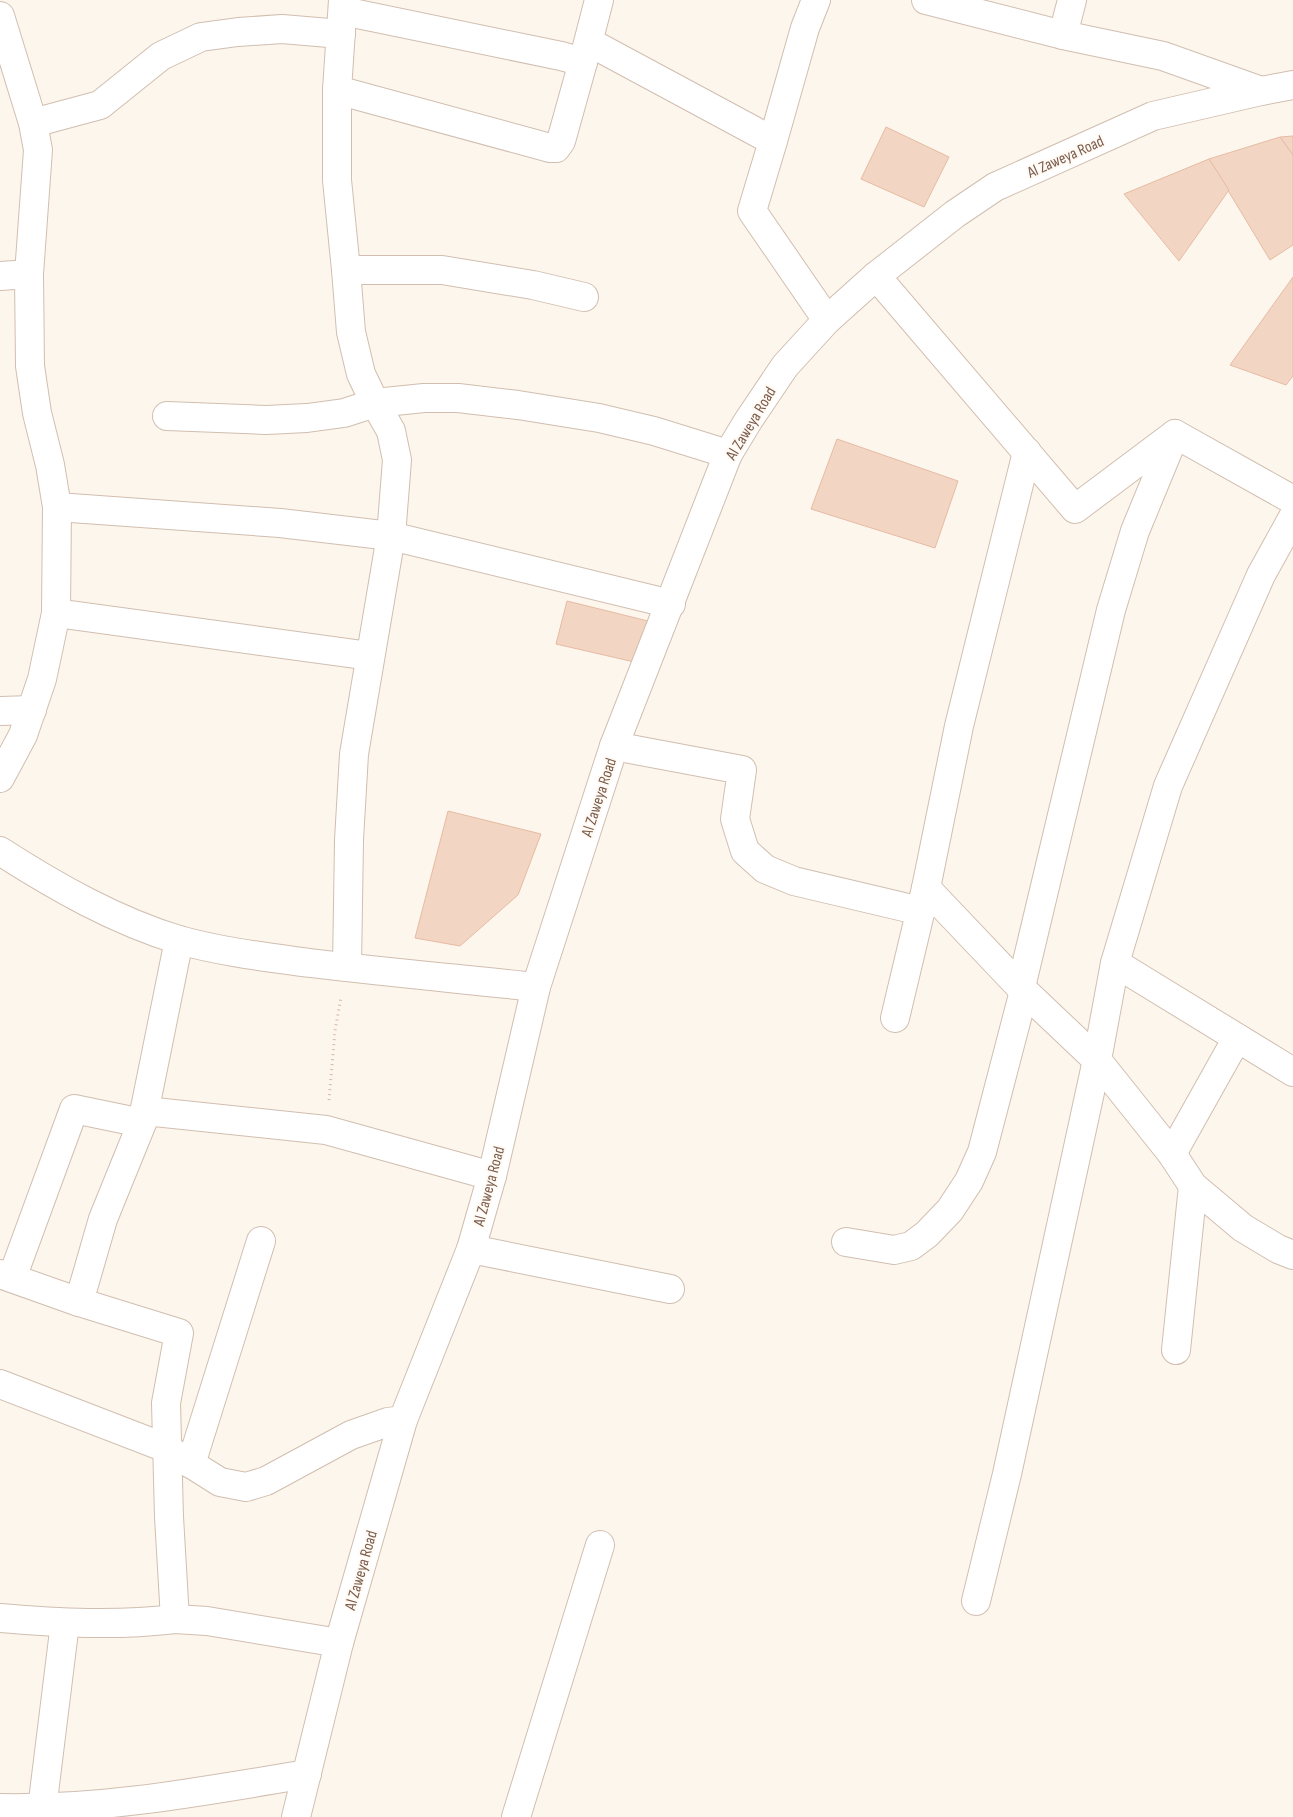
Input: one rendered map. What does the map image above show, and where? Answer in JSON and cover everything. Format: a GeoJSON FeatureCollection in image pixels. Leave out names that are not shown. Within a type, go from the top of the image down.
{"type":"FeatureCollection","features":[{"type":"Feature","properties":{"kind":"street"},"geometry":{"type":"LineString","coordinates":[[337,90],[544,148],[556,148],[561,141],[599,0]]}},
{"type":"Feature","properties":{"kind":"street"},"geometry":{"type":"LineString","coordinates":[[816,0],[805,28],[752,212],[827,320]]}},
{"type":"Feature","properties":{"kind":"street"},"geometry":{"type":"LineString","coordinates":[[926,0],[1063,35],[1163,56],[1261,91]]}},
{"type":"Feature","properties":{"kind":"street"},"geometry":{"type":"LineString","coordinates":[[1063,35],[1072,0]]}},
{"type":"Feature","properties":{"kind":"street"},"geometry":{"type":"LineString","coordinates":[[342,15],[337,90],[337,180],[350,332],[361,374],[391,431],[397,460],[391,536],[354,754],[349,840],[347,967]]}},
{"type":"Feature","properties":{"kind":"street"},"geometry":{"type":"LineString","coordinates":[[33,123],[100,105],[161,56],[201,37],[282,29],[342,15],[561,56],[586,52],[773,141]]}},
{"type":"Feature","properties":{"kind":"street"},"geometry":{"type":"LineString","coordinates":[[0,16],[33,123],[38,150],[29,274],[30,366],[37,413],[50,466],[57,506],[56,612],[42,679],[23,736],[0,778]]}},
{"type":"Feature","properties":{"kind":"street","name":"Al Zaweya Road"},"geometry":{"type":"LineString","coordinates":[[304,1814],[307,1774],[339,1643],[403,1420],[471,1249],[492,1176],[536,987],[614,746],[728,454],[785,366],[827,320],[876,276],[956,214],[995,187],[1153,116],[1261,91],[1293,86]]}},
{"type":"Feature","properties":{"kind":"street"},"geometry":{"type":"LineString","coordinates":[[346,270],[442,270],[533,285],[584,297]]}},
{"type":"Feature","properties":{"kind":"street"},"geometry":{"type":"LineString","coordinates":[[0,276],[29,274]]}},
{"type":"Feature","properties":{"kind":"street"},"geometry":{"type":"LineString","coordinates":[[876,276],[1075,509],[1175,434]]}},
{"type":"Feature","properties":{"kind":"street"},"geometry":{"type":"LineString","coordinates":[[167,416],[266,420],[307,418],[344,413],[375,403],[424,398],[458,398],[518,405],[598,418],[654,431],[728,454]]}},
{"type":"Feature","properties":{"kind":"street"},"geometry":{"type":"LineString","coordinates":[[1175,434],[1293,500]]}},
{"type":"Feature","properties":{"kind":"street"},"geometry":{"type":"LineString","coordinates":[[846,1242],[894,1250],[911,1246],[927,1234],[950,1210],[969,1181],[982,1152],[1023,989],[1111,610],[1135,531],[1175,434]]}},
{"type":"Feature","properties":{"kind":"street"},"geometry":{"type":"LineString","coordinates":[[895,1018],[924,900],[959,726],[1027,452]]}},
{"type":"Feature","properties":{"kind":"street"},"geometry":{"type":"LineString","coordinates":[[57,506],[280,522],[391,536],[671,604]]}},
{"type":"Feature","properties":{"kind":"street"},"geometry":{"type":"LineString","coordinates":[[976,1601],[1007,1474],[1097,1060],[1115,963],[1168,786],[1261,575],[1293,517]]}},
{"type":"Feature","properties":{"kind":"street"},"geometry":{"type":"LineString","coordinates":[[56,612],[370,656]]}},
{"type":"Feature","properties":{"kind":"street"},"geometry":{"type":"LineString","coordinates":[[0,711],[32,710]]}},
{"type":"Feature","properties":{"kind":"street"},"geometry":{"type":"LineString","coordinates":[[614,746],[742,770],[736,819],[745,851],[765,869],[794,880],[924,900],[1023,989],[1097,1060],[1172,1154],[1193,1186],[1243,1228],[1278,1249],[1293,1255]]}},
{"type":"Feature","properties":{"kind":"street"},"geometry":{"type":"LineString","coordinates":[[0,851],[43,879],[77,896],[133,923],[179,940],[234,953],[536,987]]}},
{"type":"Feature","properties":{"kind":"street"},"geometry":{"type":"LineString","coordinates":[[79,1302],[103,1219],[143,1117],[179,940]]}},
{"type":"Feature","properties":{"kind":"street"},"geometry":{"type":"LineString","coordinates":[[1115,963],[1293,1072]]}},
{"type":"Feature","properties":{"kind":"street"},"geometry":{"type":"LineString","coordinates":[[1172,1154],[1238,1038]]}},
{"type":"Feature","properties":{"kind":"street"},"geometry":{"type":"LineString","coordinates":[[175,1619],[166,1448],[166,1403],[179,1332],[79,1302],[6,1276],[74,1109],[143,1117],[326,1130],[492,1176]]}},
{"type":"Feature","properties":{"kind":"street"},"geometry":{"type":"LineString","coordinates":[[1176,1350],[1193,1186]]}},
{"type":"Feature","properties":{"kind":"street"},"geometry":{"type":"LineString","coordinates":[[191,1464],[261,1241]]}},
{"type":"Feature","properties":{"kind":"street"},"geometry":{"type":"LineString","coordinates":[[471,1249],[670,1289]]}},
{"type":"Feature","properties":{"kind":"street"},"geometry":{"type":"LineString","coordinates":[[0,1384],[166,1448],[220,1482],[246,1487],[266,1481],[352,1434],[388,1422],[403,1420]]}},
{"type":"Feature","properties":{"kind":"street"},"geometry":{"type":"LineString","coordinates":[[516,1817],[600,1545]]}},
{"type":"Feature","properties":{"kind":"street"},"geometry":{"type":"LineString","coordinates":[[0,1618],[65,1623],[142,1622],[175,1619],[207,1621],[339,1643]]}},
{"type":"Feature","properties":{"kind":"street"},"geometry":{"type":"LineString","coordinates":[[42,1809],[65,1623]]}},
{"type":"Feature","properties":{"kind":"street"},"geometry":{"type":"LineString","coordinates":[[0,1808],[42,1809],[154,1800],[307,1774]]}},
{"type":"Feature","properties":{"kind":"path"},"geometry":{"type":"LineString","coordinates":[[326,1130],[335,1031],[347,967]]}},
{"type":"Feature","properties":{"kind":"building"},"geometry":{"type":"Polygon","coordinates":[[[886,127],[949,157],[924,207],[861,179],[886,127]]]}},
{"type":"Feature","properties":{"kind":"building"},"geometry":{"type":"Polygon","coordinates":[[[1293,136],[1293,155],[1280,137],[1293,136]]]}},
{"type":"Feature","properties":{"kind":"building"},"geometry":{"type":"Polygon","coordinates":[[[1280,137],[1293,155],[1293,245],[1270,260],[1209,159],[1280,137]]]}},
{"type":"Feature","properties":{"kind":"building"},"geometry":{"type":"Polygon","coordinates":[[[1209,159],[1229,190],[1179,261],[1124,194],[1209,159]]]}},
{"type":"Feature","properties":{"kind":"building"},"geometry":{"type":"Polygon","coordinates":[[[1293,277],[1293,376],[1286,385],[1230,365],[1293,277]]]}},
{"type":"Feature","properties":{"kind":"building"},"geometry":{"type":"Polygon","coordinates":[[[837,439],[958,481],[935,548],[811,509],[837,439]]]}},
{"type":"Feature","properties":{"kind":"building"},"geometry":{"type":"Polygon","coordinates":[[[567,601],[656,623],[643,664],[556,644],[567,601]]]}},
{"type":"Feature","properties":{"kind":"building"},"geometry":{"type":"Polygon","coordinates":[[[448,811],[541,834],[518,895],[460,946],[415,938],[448,811]]]}}]}
